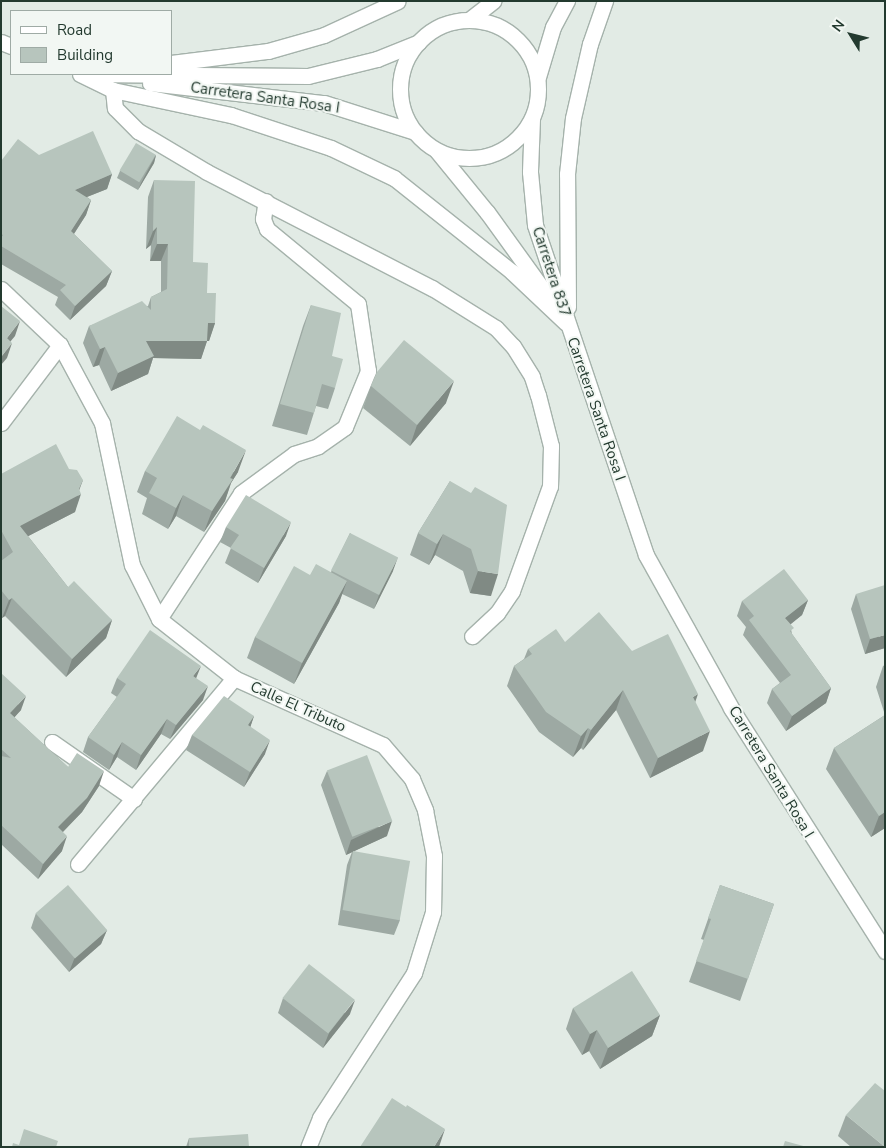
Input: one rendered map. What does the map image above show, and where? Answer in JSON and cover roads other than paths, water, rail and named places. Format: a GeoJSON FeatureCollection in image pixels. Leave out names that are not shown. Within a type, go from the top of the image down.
{"type":"FeatureCollection","features":[{"type":"Feature","properties":{"kind":"street"},"geometry":{"type":"LineString","coordinates":[[172,63],[268,51],[324,34],[398,1]]}},
{"type":"Feature","properties":{"kind":"street"},"geometry":{"type":"LineString","coordinates":[[469,20],[493,1]]}},
{"type":"Feature","properties":{"kind":"street"},"geometry":{"type":"LineString","coordinates":[[538,77],[528,52],[519,41],[496,25],[469,20],[442,26],[419,42],[404,66],[401,80],[403,107],[415,132],[436,150],[463,158],[491,155],[515,141],[532,118],[537,105],[538,77],[553,27],[567,1]]}},
{"type":"Feature","properties":{"kind":"street"},"geometry":{"type":"LineString","coordinates":[[568,326],[565,266],[567,174],[574,118],[590,44],[605,1]]}},
{"type":"Feature","properties":{"kind":"street","name":"Carretera Santa Rosa I"},"geometry":{"type":"LineString","coordinates":[[172,75],[308,76],[368,62],[419,42]]}},
{"type":"Feature","properties":{"kind":"street","name":"Carretera Santa Rosa I"},"geometry":{"type":"LineString","coordinates":[[84,75],[113,90],[231,115],[331,148],[394,178],[512,272],[568,326],[646,555],[731,708],[885,951]]}},
{"type":"Feature","properties":{"kind":"street","name":"Carretera Santa Rosa I"},"geometry":{"type":"LineString","coordinates":[[90,75],[324,103],[415,132]]}},
{"type":"Feature","properties":{"kind":"street"},"geometry":{"type":"LineString","coordinates":[[113,90],[115,108],[138,131],[207,172],[266,201],[471,310],[496,328],[513,346],[532,377],[551,446],[550,486],[512,591],[497,613],[472,636]]}},
{"type":"Feature","properties":{"kind":"street","name":"Carretera 837"},"geometry":{"type":"LineString","coordinates":[[532,118],[530,172],[535,226],[568,326]]}},
{"type":"Feature","properties":{"kind":"street","name":"Carretera 837"},"geometry":{"type":"LineString","coordinates":[[436,150],[487,212],[568,326]]}},
{"type":"Feature","properties":{"kind":"street"},"geometry":{"type":"LineString","coordinates":[[159,619],[241,493],[294,454],[318,446],[345,426],[368,372],[358,304],[268,229],[263,219],[266,201]]}},
{"type":"Feature","properties":{"kind":"street","name":"Calle El Tributo"},"geometry":{"type":"LineString","coordinates":[[1,289],[60,345],[102,423],[132,565],[159,619],[234,678],[383,745],[412,779],[424,810],[434,856],[432,912],[414,973],[320,1118],[308,1147]]}},
{"type":"Feature","properties":{"kind":"street"},"geometry":{"type":"LineString","coordinates":[[1,423],[60,345]]}},
{"type":"Feature","properties":{"kind":"street"},"geometry":{"type":"LineString","coordinates":[[78,864],[234,678]]}},
{"type":"Feature","properties":{"kind":"street"},"geometry":{"type":"LineString","coordinates":[[52,742],[134,799]]}}]}
